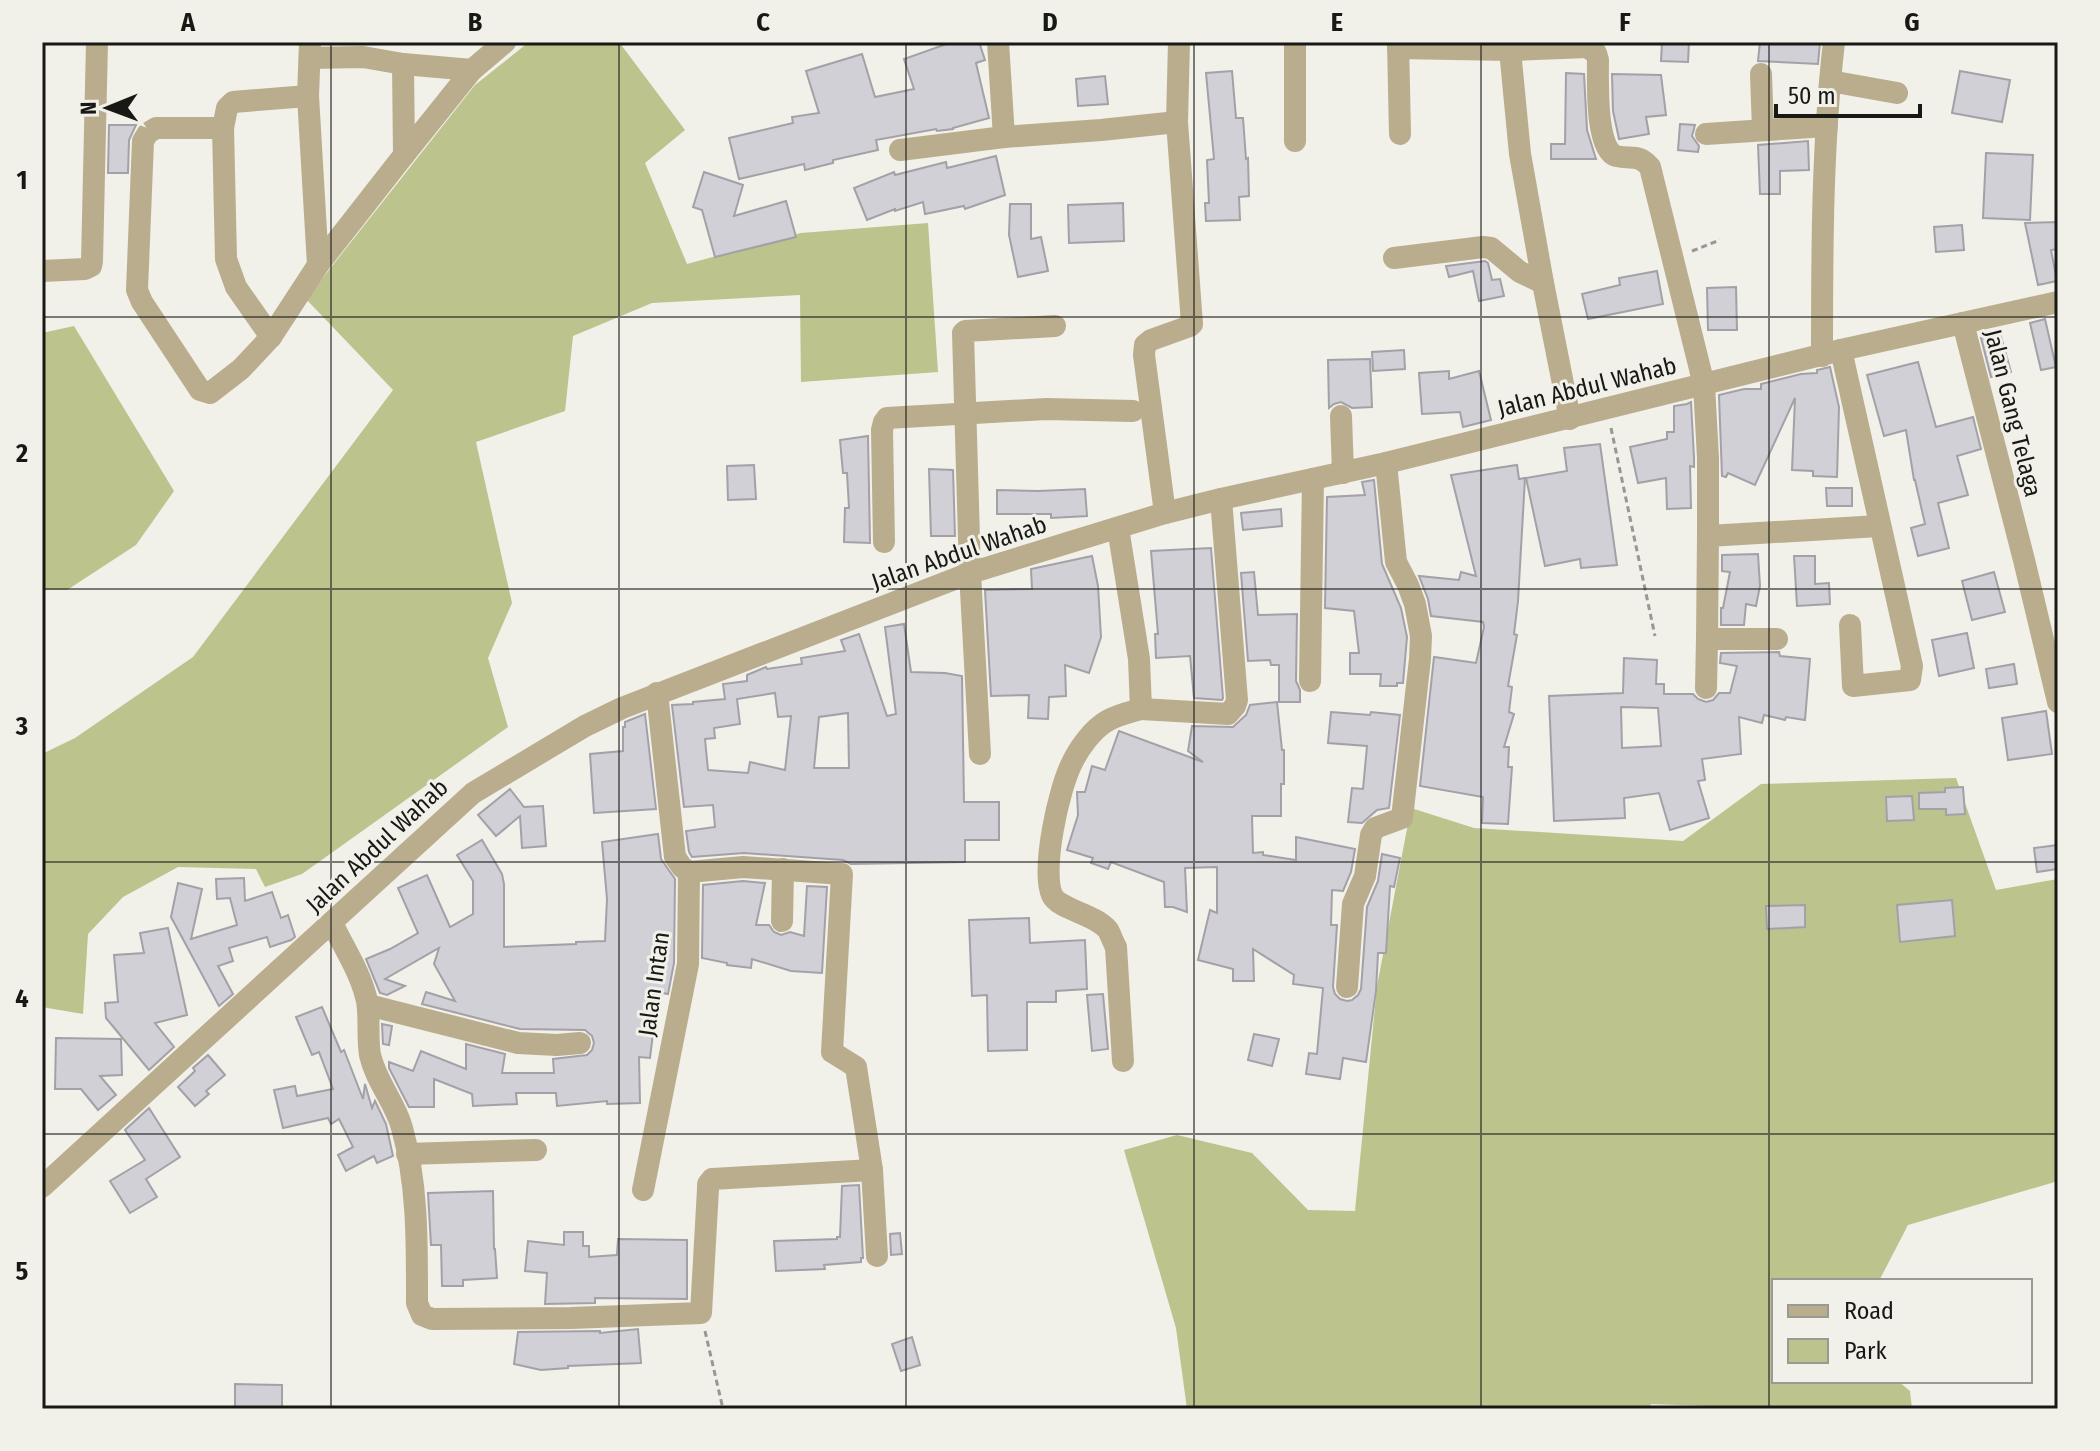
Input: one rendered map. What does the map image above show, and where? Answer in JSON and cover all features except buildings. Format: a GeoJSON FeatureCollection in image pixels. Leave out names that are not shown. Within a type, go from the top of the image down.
{"type":"FeatureCollection","features":[{"type":"Feature","properties":{"kind":"street"},"geometry":{"type":"LineString","coordinates":[[42,271],[91,266],[97,42]]}},
{"type":"Feature","properties":{"kind":"street"},"geometry":{"type":"LineString","coordinates":[[223,128],[156,128],[143,141],[137,290],[200,390],[205,393],[214,391],[241,369],[271,337],[318,265],[404,155],[472,70],[505,42]]}},
{"type":"Feature","properties":{"kind":"street"},"geometry":{"type":"LineString","coordinates":[[998,42],[1004,137]]}},
{"type":"Feature","properties":{"kind":"street"},"geometry":{"type":"LineString","coordinates":[[1165,513],[1144,355],[1145,345],[1151,340],[1192,324],[1177,122],[1179,42]]}},
{"type":"Feature","properties":{"kind":"street"},"geometry":{"type":"LineString","coordinates":[[1295,42],[1295,141]]}},
{"type":"Feature","properties":{"kind":"street"},"geometry":{"type":"LineString","coordinates":[[1834,42],[1827,126],[1823,267],[1832,353],[1879,526],[1912,666],[1910,680],[1853,686],[1850,625]]}},
{"type":"Feature","properties":{"kind":"street"},"geometry":{"type":"LineString","coordinates":[[1400,134],[1398,45],[1510,50],[1587,47],[1596,53],[1602,135],[1608,152],[1614,156],[1639,158],[1650,167],[1704,385],[1708,458],[1706,688]]}},
{"type":"Feature","properties":{"kind":"street"},"geometry":{"type":"LineString","coordinates":[[318,265],[308,96],[310,50],[364,50],[403,64],[472,70]]}},
{"type":"Feature","properties":{"kind":"street"},"geometry":{"type":"LineString","coordinates":[[1510,50],[1520,154],[1570,419]]}},
{"type":"Feature","properties":{"kind":"street"},"geometry":{"type":"LineString","coordinates":[[403,64],[404,155]]}},
{"type":"Feature","properties":{"kind":"street"},"geometry":{"type":"LineString","coordinates":[[1761,74],[1763,130]]}},
{"type":"Feature","properties":{"kind":"street"},"geometry":{"type":"LineString","coordinates":[[1830,81],[1897,93]]}},
{"type":"Feature","properties":{"kind":"street"},"geometry":{"type":"LineString","coordinates":[[271,337],[236,287],[226,259],[223,128],[227,108],[233,102],[308,96]]}},
{"type":"Feature","properties":{"kind":"street"},"geometry":{"type":"LineString","coordinates":[[900,150],[1004,137],[1177,122]]}},
{"type":"Feature","properties":{"kind":"street"},"geometry":{"type":"LineString","coordinates":[[1706,134],[1827,126]]}},
{"type":"Feature","properties":{"kind":"street"},"geometry":{"type":"LineString","coordinates":[[1394,258],[1491,248],[1520,272],[1543,283]]}},
{"type":"Feature","properties":{"kind":"street","name":"Jalan Abdul Wahab"},"geometry":{"type":"LineString","coordinates":[[42,1187],[473,793],[585,726],[622,708],[970,573],[1165,513],[2058,302]]}},
{"type":"Feature","properties":{"kind":"street","name":"Jalan Gang Telaga"},"geometry":{"type":"LineString","coordinates":[[1963,323],[2058,702]]}},
{"type":"Feature","properties":{"kind":"street"},"geometry":{"type":"LineString","coordinates":[[980,754],[962,338],[965,331],[1055,326]]}},
{"type":"Feature","properties":{"kind":"street"},"geometry":{"type":"LineString","coordinates":[[884,542],[882,430],[887,418],[1046,409],[1133,411]]}},
{"type":"Feature","properties":{"kind":"street"},"geometry":{"type":"LineString","coordinates":[[1341,416],[1343,473]]}},
{"type":"Feature","properties":{"kind":"street"},"geometry":{"type":"LineString","coordinates":[[1347,987],[1353,904],[1365,876],[1371,835],[1375,828],[1402,818],[1420,659],[1421,636],[1415,604],[1396,562],[1386,463]]}},
{"type":"Feature","properties":{"kind":"street"},"geometry":{"type":"LineString","coordinates":[[1310,681],[1313,479]]}},
{"type":"Feature","properties":{"kind":"street"},"geometry":{"type":"LineString","coordinates":[[1123,1061],[1116,947],[1108,930],[1083,913],[1059,904],[1053,896],[1050,865],[1055,819],[1072,762],[1106,721],[1141,709],[1228,714],[1235,706],[1237,700],[1221,499]]}},
{"type":"Feature","properties":{"kind":"street"},"geometry":{"type":"LineString","coordinates":[[1708,536],[1879,526]]}},
{"type":"Feature","properties":{"kind":"street"},"geometry":{"type":"LineString","coordinates":[[1118,528],[1139,659],[1141,709]]}},
{"type":"Feature","properties":{"kind":"street"},"geometry":{"type":"LineString","coordinates":[[1707,639],[1777,639]]}},
{"type":"Feature","properties":{"kind":"street","name":"Jalan Intan"},"geometry":{"type":"LineString","coordinates":[[643,1190],[688,964],[689,872],[675,857],[657,693]]}},
{"type":"Feature","properties":{"kind":"street"},"geometry":{"type":"LineString","coordinates":[[689,872],[743,867],[842,874],[832,1052],[857,1069],[872,1170],[877,1256]]}},
{"type":"Feature","properties":{"kind":"street"},"geometry":{"type":"LineString","coordinates":[[782,921],[783,869]]}},
{"type":"Feature","properties":{"kind":"street"},"geometry":{"type":"LineString","coordinates":[[332,923],[363,986],[368,1005],[370,1052],[378,1079],[402,1127],[418,1221],[417,1303],[422,1315],[432,1319],[701,1313],[708,1189],[712,1179],[872,1170]]}},
{"type":"Feature","properties":{"kind":"street"},"geometry":{"type":"LineString","coordinates":[[368,1005],[518,1043],[580,1043]]}},
{"type":"Feature","properties":{"kind":"street"},"geometry":{"type":"LineString","coordinates":[[407,1154],[536,1150]]}},
{"type":"Feature","properties":{"kind":"path"},"geometry":{"type":"LineString","coordinates":[[1674,258],[1720,240]]}},
{"type":"Feature","properties":{"kind":"path"},"geometry":{"type":"LineString","coordinates":[[1607,409],[1655,636]]}},
{"type":"Feature","properties":{"kind":"path"},"geometry":{"type":"LineString","coordinates":[[701,1313],[723,1409]]}},
{"type":"Feature","properties":{"kind":"green space"},"geometry":{"type":"Polygon","coordinates":[[[529,42],[619,42],[685,130],[645,163],[687,264],[801,233],[928,223],[938,372],[801,382],[800,295],[652,303],[573,336],[565,411],[476,442],[512,603],[488,658],[508,727],[302,874],[265,887],[256,869],[178,867],[123,897],[88,934],[83,1014],[42,1007],[42,754],[75,738],[193,657],[393,390],[306,299],[475,85],[529,42]]]}},
{"type":"Feature","properties":{"kind":"green space"},"geometry":{"type":"Polygon","coordinates":[[[74,326],[174,491],[136,545],[67,590],[42,590],[42,333],[74,326]]]}},
{"type":"Feature","properties":{"kind":"green space"},"geometry":{"type":"Polygon","coordinates":[[[1956,778],[1996,890],[2058,879],[2058,1181],[1908,1225],[1880,1279],[1772,1279],[1772,1383],[1900,1383],[1910,1391],[1912,1409],[1651,1404],[1650,1409],[1187,1409],[1176,1328],[1124,1150],[1177,1135],[1252,1153],[1308,1210],[1355,1211],[1377,986],[1411,808],[1474,828],[1683,841],[1761,784],[1956,778]]]}}]}
